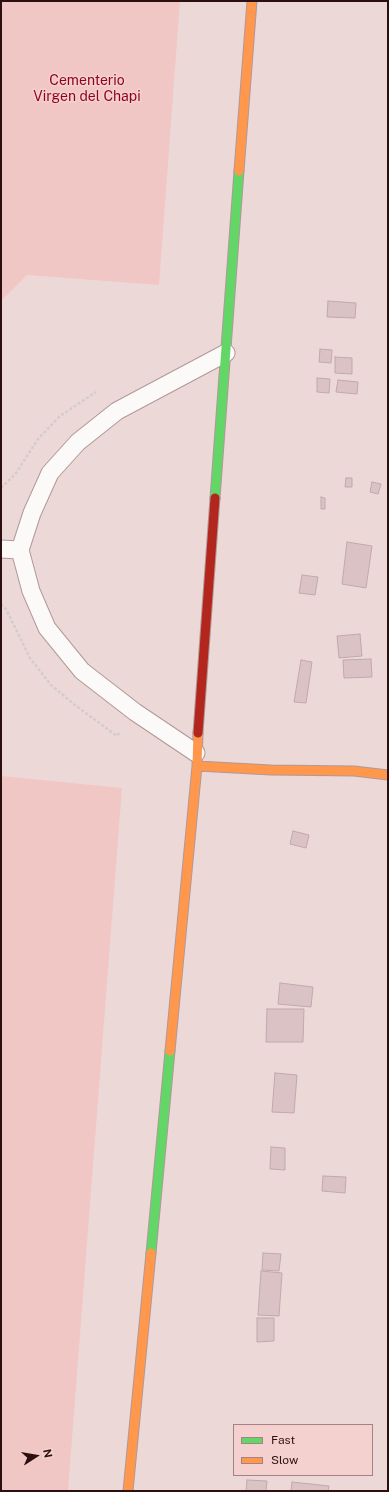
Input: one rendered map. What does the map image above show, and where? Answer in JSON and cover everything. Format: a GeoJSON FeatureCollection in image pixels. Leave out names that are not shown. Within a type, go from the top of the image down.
{"type":"FeatureCollection","features":[{"type":"Feature","properties":{"kind":"street"},"geometry":{"type":"LineString","coordinates":[[128,1491],[196,760],[252,1]]}},
{"type":"Feature","properties":{"kind":"street"},"geometry":{"type":"LineString","coordinates":[[196,760],[271,770],[354,771],[388,775]]}},
{"type":"Feature","properties":{"kind":"lane"},"geometry":{"type":"LineString","coordinates":[[196,760],[82,671],[47,628],[31,591],[20,550],[32,513],[50,473],[78,442],[117,411],[226,353]]}},
{"type":"Feature","properties":{"kind":"lane"},"geometry":{"type":"LineString","coordinates":[[1,549],[20,550]]}},
{"type":"Feature","properties":{"kind":"green space","name":"Cementerio Virgen del Chapi"},"geometry":{"type":"Polygon","coordinates":[[[1,1],[180,1],[159,285],[27,275],[1,301],[1,1]]]}},
{"type":"Feature","properties":{"kind":"green space"},"geometry":{"type":"Polygon","coordinates":[[[1,776],[122,788],[68,1491],[1,1491],[1,776]]]}},
{"type":"Feature","properties":{"kind":"building"},"geometry":{"type":"Polygon","coordinates":[[[328,301],[356,303],[355,318],[327,317],[328,301]]]}},
{"type":"Feature","properties":{"kind":"building"},"geometry":{"type":"Polygon","coordinates":[[[320,349],[332,350],[331,363],[319,362],[320,349]]]}},
{"type":"Feature","properties":{"kind":"building"},"geometry":{"type":"Polygon","coordinates":[[[335,357],[352,358],[352,374],[335,373],[335,357]]]}},
{"type":"Feature","properties":{"kind":"building"},"geometry":{"type":"Polygon","coordinates":[[[317,378],[330,379],[329,393],[317,392],[317,378]]]}},
{"type":"Feature","properties":{"kind":"building"},"geometry":{"type":"Polygon","coordinates":[[[338,380],[358,382],[357,394],[336,392],[338,380]]]}},
{"type":"Feature","properties":{"kind":"building"},"geometry":{"type":"Polygon","coordinates":[[[346,478],[352,478],[352,487],[345,487],[346,478]]]}},
{"type":"Feature","properties":{"kind":"building"},"geometry":{"type":"Polygon","coordinates":[[[372,482],[381,484],[378,494],[370,492],[372,482]]]}},
{"type":"Feature","properties":{"kind":"building"},"geometry":{"type":"Polygon","coordinates":[[[321,497],[325,498],[325,509],[321,509],[321,497]]]}},
{"type":"Feature","properties":{"kind":"building"},"geometry":{"type":"Polygon","coordinates":[[[347,542],[372,546],[366,588],[342,584],[347,542]]]}},
{"type":"Feature","properties":{"kind":"building"},"geometry":{"type":"Polygon","coordinates":[[[302,575],[318,577],[315,595],[299,593],[302,575]]]}},
{"type":"Feature","properties":{"kind":"building"},"geometry":{"type":"Polygon","coordinates":[[[360,634],[362,656],[339,658],[337,636],[360,634]]]}},
{"type":"Feature","properties":{"kind":"building"},"geometry":{"type":"Polygon","coordinates":[[[371,659],[372,677],[344,678],[343,660],[371,659]]]}},
{"type":"Feature","properties":{"kind":"building"},"geometry":{"type":"Polygon","coordinates":[[[301,660],[312,662],[306,703],[294,702],[301,660]]]}},
{"type":"Feature","properties":{"kind":"building"},"geometry":{"type":"Polygon","coordinates":[[[293,831],[309,835],[306,848],[290,844],[293,831]]]}},
{"type":"Feature","properties":{"kind":"building"},"geometry":{"type":"Polygon","coordinates":[[[280,983],[313,987],[311,1007],[278,1004],[280,983]]]}},
{"type":"Feature","properties":{"kind":"building"},"geometry":{"type":"Polygon","coordinates":[[[267,1009],[304,1009],[303,1042],[266,1042],[267,1009]]]}},
{"type":"Feature","properties":{"kind":"building"},"geometry":{"type":"Polygon","coordinates":[[[275,1073],[297,1075],[294,1113],[272,1112],[275,1073]]]}},
{"type":"Feature","properties":{"kind":"building"},"geometry":{"type":"Polygon","coordinates":[[[271,1147],[285,1148],[285,1170],[270,1169],[271,1147]]]}},
{"type":"Feature","properties":{"kind":"building"},"geometry":{"type":"Polygon","coordinates":[[[323,1176],[346,1177],[345,1193],[322,1191],[323,1176]]]}},
{"type":"Feature","properties":{"kind":"building"},"geometry":{"type":"Polygon","coordinates":[[[263,1253],[281,1254],[279,1271],[262,1270],[263,1253]]]}},
{"type":"Feature","properties":{"kind":"building"},"geometry":{"type":"Polygon","coordinates":[[[261,1271],[282,1273],[279,1316],[258,1315],[261,1271]]]}},
{"type":"Feature","properties":{"kind":"building"},"geometry":{"type":"Polygon","coordinates":[[[257,1318],[274,1318],[274,1341],[257,1342],[257,1318]]]}},
{"type":"Feature","properties":{"kind":"building"},"geometry":{"type":"Polygon","coordinates":[[[247,1480],[267,1481],[266,1491],[246,1491],[247,1480]]]}},
{"type":"Feature","properties":{"kind":"building"},"geometry":{"type":"Polygon","coordinates":[[[292,1482],[329,1486],[328,1491],[291,1491],[292,1482]]]}},
{"type":"Feature","properties":{"kind":"traffic: fast"},"geometry":{"type":"LineString","coordinates":[[215,498],[239,171]]}},
{"type":"Feature","properties":{"kind":"traffic: fast"},"geometry":{"type":"LineString","coordinates":[[151,1253],[170,1051]]}},
{"type":"Feature","properties":{"kind":"traffic: slow"},"geometry":{"type":"LineString","coordinates":[[239,171],[252,1]]}},
{"type":"Feature","properties":{"kind":"traffic: slow"},"geometry":{"type":"LineString","coordinates":[[170,1051],[197,766],[198,733]]}},
{"type":"Feature","properties":{"kind":"traffic: slow"},"geometry":{"type":"LineString","coordinates":[[197,766],[271,770],[354,771],[388,775]]}},
{"type":"Feature","properties":{"kind":"traffic: slow"},"geometry":{"type":"LineString","coordinates":[[128,1491],[151,1253]]}},
{"type":"Feature","properties":{"kind":"traffic: jam"},"geometry":{"type":"LineString","coordinates":[[198,733],[215,498]]}}]}
